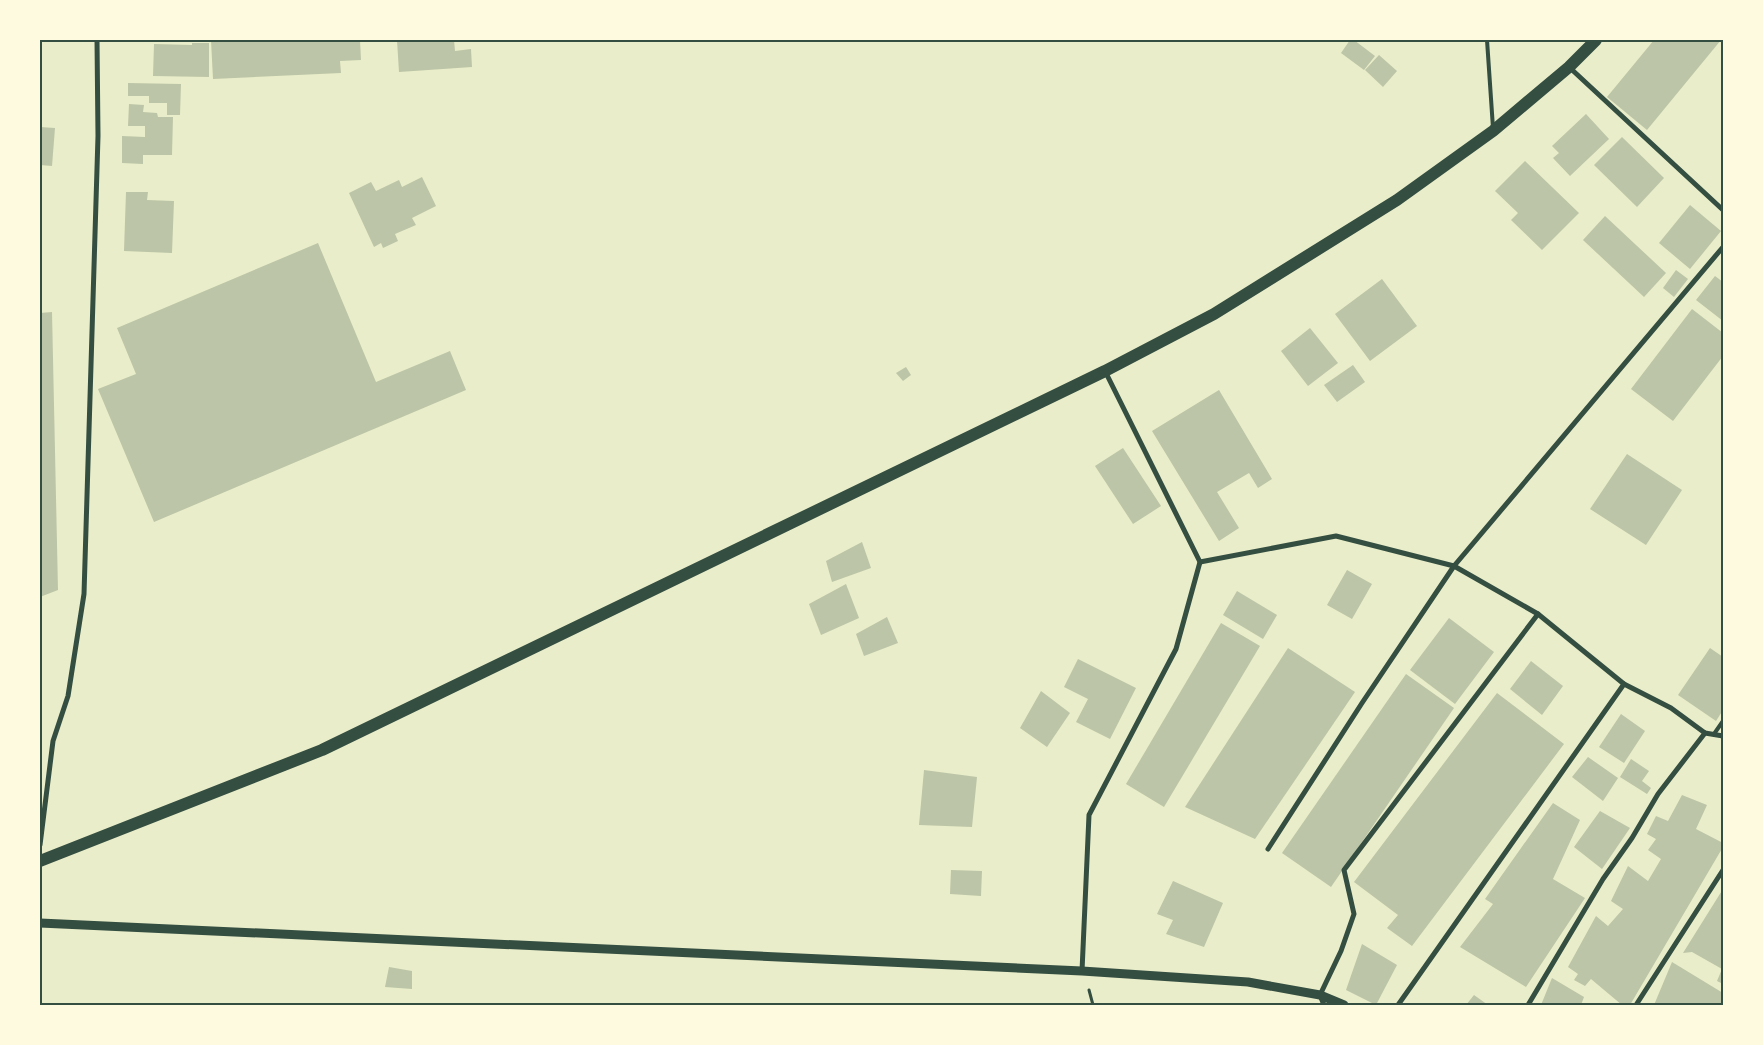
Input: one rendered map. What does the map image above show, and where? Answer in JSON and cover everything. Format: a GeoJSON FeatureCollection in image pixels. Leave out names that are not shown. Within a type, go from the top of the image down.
{"type":"FeatureCollection","features":[{"type":"Feature","properties":{"kind":"main road"},"geometry":{"type":"LineString","coordinates":[[40,861],[322,750],[1105,371],[1214,314],[1397,200],[1493,131],[1569,67],[1596,40]]}},
{"type":"Feature","properties":{"kind":"street"},"geometry":{"type":"LineString","coordinates":[[40,844],[53,741],[68,696],[84,594],[98,136],[97,40]]}},
{"type":"Feature","properties":{"kind":"street"},"geometry":{"type":"LineString","coordinates":[[1569,67],[1723,210]]}},
{"type":"Feature","properties":{"kind":"street"},"geometry":{"type":"LineString","coordinates":[[1268,849],[1362,703],[1454,566],[1723,247]]}},
{"type":"Feature","properties":{"kind":"street"},"geometry":{"type":"LineString","coordinates":[[1082,971],[1090,815],[1176,649],[1200,562],[1105,371]]}},
{"type":"Feature","properties":{"kind":"street"},"geometry":{"type":"LineString","coordinates":[[1200,562],[1336,536],[1454,566],[1538,614],[1624,684],[1671,708],[1706,733],[1723,736]]}},
{"type":"Feature","properties":{"kind":"street"},"geometry":{"type":"LineString","coordinates":[[1324,1005],[1320,995],[1341,951],[1354,914],[1344,870],[1538,614]]}},
{"type":"Feature","properties":{"kind":"street"},"geometry":{"type":"LineString","coordinates":[[1398,1005],[1624,684]]}},
{"type":"Feature","properties":{"kind":"street"},"geometry":{"type":"LineString","coordinates":[[1528,1005],[1603,879],[1632,838],[1658,794],[1706,733]]}},
{"type":"Feature","properties":{"kind":"street"},"geometry":{"type":"LineString","coordinates":[[1636,1005],[1723,870]]}},
{"type":"Feature","properties":{"kind":"street"},"geometry":{"type":"LineString","coordinates":[[40,923],[1082,971],[1248,982],[1320,995],[1344,1005]]}},
{"type":"Feature","properties":{"kind":"lane"},"geometry":{"type":"LineString","coordinates":[[1487,40],[1493,131]]}},
{"type":"Feature","properties":{"kind":"lane"},"geometry":{"type":"LineString","coordinates":[[1714,734],[1723,721]]}},
{"type":"Feature","properties":{"kind":"building"},"geometry":{"type":"Polygon","coordinates":[[[211,40],[360,40],[361,60],[340,61],[341,73],[213,79],[211,40]]]}},
{"type":"Feature","properties":{"kind":"building"},"geometry":{"type":"Polygon","coordinates":[[[397,40],[454,40],[455,51],[471,49],[472,67],[399,72],[397,40]]]}},
{"type":"Feature","properties":{"kind":"building"},"geometry":{"type":"Polygon","coordinates":[[[1350,40],[1354,40],[1375,56],[1364,70],[1341,53],[1350,40]]]}},
{"type":"Feature","properties":{"kind":"building"},"geometry":{"type":"Polygon","coordinates":[[[1654,40],[1721,40],[1647,130],[1607,97],[1654,40]]]}},
{"type":"Feature","properties":{"kind":"building"},"geometry":{"type":"Polygon","coordinates":[[[192,43],[209,43],[209,77],[153,76],[154,44],[192,45],[192,43]]]}},
{"type":"Feature","properties":{"kind":"building"},"geometry":{"type":"Polygon","coordinates":[[[1379,55],[1397,71],[1383,87],[1365,70],[1379,55]]]}},
{"type":"Feature","properties":{"kind":"building"},"geometry":{"type":"Polygon","coordinates":[[[128,83],[181,84],[180,115],[167,115],[167,103],[149,103],[149,96],[128,96],[128,83]]]}},
{"type":"Feature","properties":{"kind":"building"},"geometry":{"type":"Polygon","coordinates":[[[129,104],[144,105],[143,112],[157,113],[158,117],[173,117],[172,155],[143,155],[143,164],[122,163],[122,136],[145,137],[145,126],[128,126],[129,104]]]}},
{"type":"Feature","properties":{"kind":"building"},"geometry":{"type":"Polygon","coordinates":[[[1586,114],[1609,139],[1570,176],[1553,158],[1559,153],[1552,146],[1586,114]]]}},
{"type":"Feature","properties":{"kind":"building"},"geometry":{"type":"Polygon","coordinates":[[[40,127],[55,128],[52,166],[40,165],[40,127]]]}},
{"type":"Feature","properties":{"kind":"building"},"geometry":{"type":"Polygon","coordinates":[[[1622,137],[1664,178],[1637,207],[1594,165],[1622,137]]]}},
{"type":"Feature","properties":{"kind":"building"},"geometry":{"type":"Polygon","coordinates":[[[1525,161],[1579,213],[1542,250],[1511,220],[1518,213],[1495,191],[1525,161]]]}},
{"type":"Feature","properties":{"kind":"building"},"geometry":{"type":"Polygon","coordinates":[[[422,177],[436,206],[412,218],[416,225],[395,234],[398,241],[383,248],[381,243],[374,247],[349,193],[371,182],[376,191],[399,180],[402,187],[422,177]]]}},
{"type":"Feature","properties":{"kind":"building"},"geometry":{"type":"Polygon","coordinates":[[[126,192],[148,192],[147,200],[174,201],[172,253],[124,251],[126,192]]]}},
{"type":"Feature","properties":{"kind":"building"},"geometry":{"type":"Polygon","coordinates":[[[1690,205],[1721,231],[1690,269],[1659,243],[1690,205]]]}},
{"type":"Feature","properties":{"kind":"building"},"geometry":{"type":"Polygon","coordinates":[[[1605,216],[1666,273],[1644,297],[1583,240],[1605,216]]]}},
{"type":"Feature","properties":{"kind":"building"},"geometry":{"type":"Polygon","coordinates":[[[318,243],[376,382],[450,351],[466,390],[154,522],[98,389],[136,374],[117,328],[318,243]]]}},
{"type":"Feature","properties":{"kind":"building"},"geometry":{"type":"Polygon","coordinates":[[[1676,270],[1688,279],[1674,297],[1663,288],[1676,270]]]}},
{"type":"Feature","properties":{"kind":"building"},"geometry":{"type":"Polygon","coordinates":[[[1715,276],[1723,282],[1723,321],[1696,300],[1715,276]]]}},
{"type":"Feature","properties":{"kind":"building"},"geometry":{"type":"Polygon","coordinates":[[[1382,279],[1417,326],[1370,361],[1335,314],[1382,279]]]}},
{"type":"Feature","properties":{"kind":"building"},"geometry":{"type":"Polygon","coordinates":[[[1692,309],[1723,333],[1723,356],[1673,421],[1631,389],[1692,309]]]}},
{"type":"Feature","properties":{"kind":"building"},"geometry":{"type":"Polygon","coordinates":[[[52,312],[58,590],[40,597],[40,313],[52,312]]]}},
{"type":"Feature","properties":{"kind":"building"},"geometry":{"type":"Polygon","coordinates":[[[1310,328],[1338,363],[1308,386],[1281,351],[1310,328]]]}},
{"type":"Feature","properties":{"kind":"building"},"geometry":{"type":"Polygon","coordinates":[[[1353,365],[1365,382],[1337,402],[1324,385],[1353,365]]]}},
{"type":"Feature","properties":{"kind":"building"},"geometry":{"type":"Polygon","coordinates":[[[906,367],[911,375],[903,381],[896,373],[906,367]]]}},
{"type":"Feature","properties":{"kind":"building"},"geometry":{"type":"Polygon","coordinates":[[[1219,390],[1272,479],[1258,488],[1249,473],[1217,492],[1239,528],[1219,541],[1152,431],[1219,390]]]}},
{"type":"Feature","properties":{"kind":"building"},"geometry":{"type":"Polygon","coordinates":[[[1123,448],[1161,506],[1133,524],[1095,466],[1123,448]]]}},
{"type":"Feature","properties":{"kind":"building"},"geometry":{"type":"Polygon","coordinates":[[[1627,454],[1682,490],[1646,545],[1590,509],[1627,454]]]}},
{"type":"Feature","properties":{"kind":"building"},"geometry":{"type":"Polygon","coordinates":[[[862,542],[871,568],[832,582],[826,561],[862,542]]]}},
{"type":"Feature","properties":{"kind":"building"},"geometry":{"type":"Polygon","coordinates":[[[1347,570],[1372,584],[1352,619],[1327,605],[1347,570]]]}},
{"type":"Feature","properties":{"kind":"building"},"geometry":{"type":"Polygon","coordinates":[[[846,584],[859,618],[821,635],[809,604],[846,584]]]}},
{"type":"Feature","properties":{"kind":"building"},"geometry":{"type":"Polygon","coordinates":[[[1237,591],[1277,615],[1263,639],[1223,615],[1237,591]]]}},
{"type":"Feature","properties":{"kind":"building"},"geometry":{"type":"Polygon","coordinates":[[[887,617],[898,643],[864,656],[856,634],[887,617]]]}},
{"type":"Feature","properties":{"kind":"building"},"geometry":{"type":"Polygon","coordinates":[[[1449,618],[1494,652],[1455,704],[1410,670],[1449,618]]]}},
{"type":"Feature","properties":{"kind":"building"},"geometry":{"type":"Polygon","coordinates":[[[1221,623],[1260,646],[1164,807],[1126,784],[1221,623]]]}},
{"type":"Feature","properties":{"kind":"building"},"geometry":{"type":"Polygon","coordinates":[[[1288,648],[1355,692],[1255,839],[1185,807],[1288,648]]]}},
{"type":"Feature","properties":{"kind":"building"},"geometry":{"type":"Polygon","coordinates":[[[1710,648],[1723,657],[1723,710],[1716,721],[1678,695],[1710,648]]]}},
{"type":"Feature","properties":{"kind":"building"},"geometry":{"type":"Polygon","coordinates":[[[1078,659],[1136,688],[1110,739],[1076,722],[1088,699],[1064,687],[1078,659]]]}},
{"type":"Feature","properties":{"kind":"building"},"geometry":{"type":"Polygon","coordinates":[[[1531,661],[1563,686],[1542,715],[1510,689],[1531,661]]]}},
{"type":"Feature","properties":{"kind":"building"},"geometry":{"type":"Polygon","coordinates":[[[1406,674],[1454,708],[1331,887],[1282,853],[1406,674]]]}},
{"type":"Feature","properties":{"kind":"building"},"geometry":{"type":"Polygon","coordinates":[[[1041,691],[1070,713],[1047,747],[1020,728],[1041,691]]]}},
{"type":"Feature","properties":{"kind":"building"},"geometry":{"type":"Polygon","coordinates":[[[1497,693],[1564,744],[1412,946],[1387,928],[1398,915],[1354,882],[1497,693]]]}},
{"type":"Feature","properties":{"kind":"building"},"geometry":{"type":"Polygon","coordinates":[[[1621,714],[1645,731],[1624,763],[1599,747],[1621,714]]]}},
{"type":"Feature","properties":{"kind":"building"},"geometry":{"type":"Polygon","coordinates":[[[1588,757],[1618,778],[1603,801],[1572,777],[1588,757]]]}},
{"type":"Feature","properties":{"kind":"building"},"geometry":{"type":"Polygon","coordinates":[[[1631,759],[1649,771],[1642,781],[1651,788],[1647,794],[1620,777],[1631,759]]]}},
{"type":"Feature","properties":{"kind":"building"},"geometry":{"type":"Polygon","coordinates":[[[924,770],[977,777],[972,827],[919,825],[924,770]]]}},
{"type":"Feature","properties":{"kind":"building"},"geometry":{"type":"Polygon","coordinates":[[[1682,795],[1707,805],[1696,829],[1723,843],[1723,847],[1630,1005],[1622,1005],[1591,979],[1585,986],[1574,980],[1578,974],[1568,967],[1596,916],[1608,926],[1623,909],[1611,901],[1628,866],[1648,881],[1661,859],[1648,850],[1656,839],[1647,834],[1656,816],[1668,821],[1682,795]]]}},
{"type":"Feature","properties":{"kind":"building"},"geometry":{"type":"Polygon","coordinates":[[[1553,803],[1580,820],[1553,879],[1585,898],[1526,987],[1460,947],[1493,904],[1485,899],[1553,803]]]}},
{"type":"Feature","properties":{"kind":"building"},"geometry":{"type":"Polygon","coordinates":[[[1600,811],[1630,828],[1602,869],[1574,847],[1600,811]]]}},
{"type":"Feature","properties":{"kind":"building"},"geometry":{"type":"Polygon","coordinates":[[[951,870],[982,871],[981,896],[950,894],[951,870]]]}},
{"type":"Feature","properties":{"kind":"building"},"geometry":{"type":"Polygon","coordinates":[[[1173,881],[1223,903],[1204,947],[1166,934],[1173,920],[1157,914],[1173,881]]]}},
{"type":"Feature","properties":{"kind":"building"},"geometry":{"type":"Polygon","coordinates":[[[1723,889],[1723,984],[1717,981],[1722,969],[1692,952],[1683,953],[1723,889]]]}},
{"type":"Feature","properties":{"kind":"building"},"geometry":{"type":"Polygon","coordinates":[[[1362,944],[1397,965],[1376,1005],[1346,990],[1362,944]]]}},
{"type":"Feature","properties":{"kind":"building"},"geometry":{"type":"Polygon","coordinates":[[[1672,962],[1723,993],[1723,1005],[1654,1005],[1672,962]]]}},
{"type":"Feature","properties":{"kind":"building"},"geometry":{"type":"Polygon","coordinates":[[[389,967],[412,971],[412,989],[385,987],[389,967]]]}},
{"type":"Feature","properties":{"kind":"building"},"geometry":{"type":"Polygon","coordinates":[[[1552,978],[1584,997],[1581,1005],[1541,1005],[1552,978]]]}},
{"type":"Feature","properties":{"kind":"building"},"geometry":{"type":"Polygon","coordinates":[[[1474,995],[1488,1005],[1466,1005],[1474,995]]]}}]}
